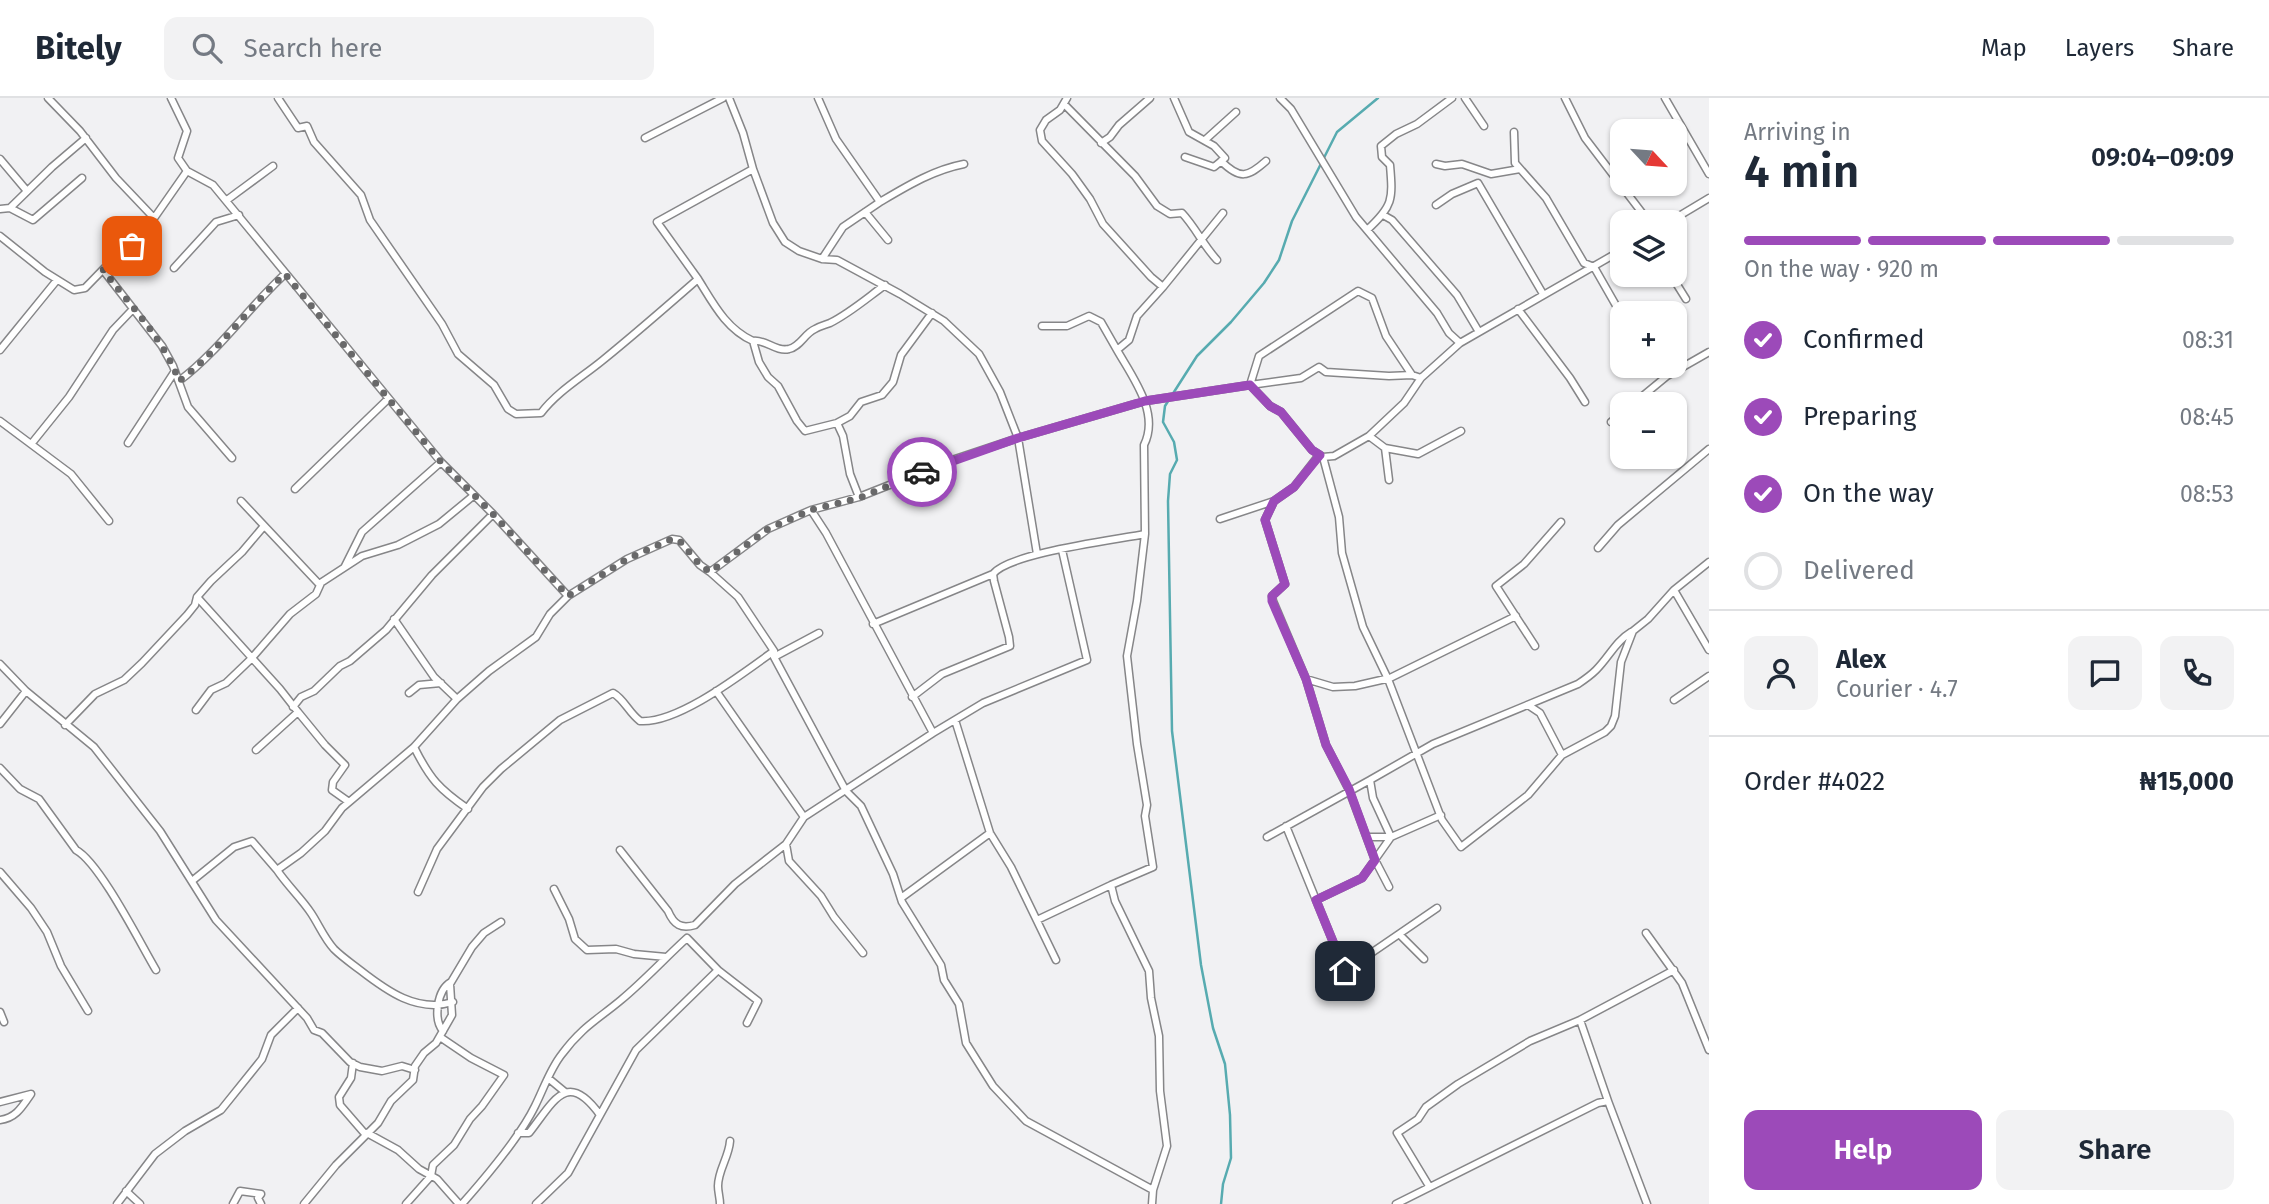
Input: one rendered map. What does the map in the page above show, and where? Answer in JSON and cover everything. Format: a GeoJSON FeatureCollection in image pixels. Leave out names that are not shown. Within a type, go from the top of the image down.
{"type":"FeatureCollection","features":[{"type":"Feature","properties":{"kind":"street"},"geometry":{"type":"LineString","coordinates":[[48,98],[154,218]]}},
{"type":"Feature","properties":{"kind":"street"},"geometry":{"type":"LineString","coordinates":[[171,98],[187,131],[178,158],[187,171],[214,185],[441,462],[568,596]]}},
{"type":"Feature","properties":{"kind":"street"},"geometry":{"type":"LineString","coordinates":[[278,98],[298,128],[307,126],[314,142],[361,195],[370,220],[436,314],[458,354],[494,385],[508,409],[516,414],[541,413],[572,382],[598,365],[698,279]]}},
{"type":"Feature","properties":{"kind":"street"},"geometry":{"type":"LineString","coordinates":[[645,138],[723,98]]}},
{"type":"Feature","properties":{"kind":"street"},"geometry":{"type":"LineString","coordinates":[[729,98],[743,133],[752,169],[773,223],[785,242],[799,251],[822,259],[837,260],[885,285],[944,321],[979,354],[1000,392],[1018,438],[1037,554]]}},
{"type":"Feature","properties":{"kind":"street"},"geometry":{"type":"LineString","coordinates":[[818,98],[836,139],[880,202]]}},
{"type":"Feature","properties":{"kind":"street"},"geometry":{"type":"LineString","coordinates":[[1101,142],[1110,137],[1119,125],[1150,98]]}},
{"type":"Feature","properties":{"kind":"street"},"geometry":{"type":"LineString","coordinates":[[1174,98],[1189,132],[1214,146],[1225,158],[1214,167],[1185,157]]}},
{"type":"Feature","properties":{"kind":"street"},"geometry":{"type":"LineString","coordinates":[[1280,98],[1291,109],[1328,172],[1367,230],[1437,313],[1449,333],[1460,343]]}},
{"type":"Feature","properties":{"kind":"street"},"geometry":{"type":"LineString","coordinates":[[1367,230],[1383,215],[1392,192],[1390,165],[1382,157],[1381,146],[1452,98]]}},
{"type":"Feature","properties":{"kind":"street"},"geometry":{"type":"LineString","coordinates":[[1465,98],[1484,126]]}},
{"type":"Feature","properties":{"kind":"street"},"geometry":{"type":"LineString","coordinates":[[1565,98],[1585,138],[1639,210]]}},
{"type":"Feature","properties":{"kind":"street"},"geometry":{"type":"LineString","coordinates":[[1665,98],[1709,174]]}},
{"type":"Feature","properties":{"kind":"street"},"geometry":{"type":"LineString","coordinates":[[1163,287],[1103,224],[1090,199],[1072,174],[1042,141],[1040,130],[1046,120],[1060,110],[1066,101],[1135,176],[1157,206],[1170,214],[1181,213],[1196,228],[1200,239],[1217,260]]}},
{"type":"Feature","properties":{"kind":"street"},"geometry":{"type":"LineString","coordinates":[[1205,140],[1236,112]]}},
{"type":"Feature","properties":{"kind":"street"},"geometry":{"type":"LineString","coordinates":[[1514,132],[1515,163],[1546,198],[1584,263],[1594,267],[1613,301]]}},
{"type":"Feature","properties":{"kind":"street"},"geometry":{"type":"LineString","coordinates":[[10,208],[86,138]]}},
{"type":"Feature","properties":{"kind":"street"},"geometry":{"type":"LineString","coordinates":[[0,159],[27,191]]}},
{"type":"Feature","properties":{"kind":"street"},"geometry":{"type":"LineString","coordinates":[[1222,161],[1230,170],[1242,175],[1253,172],[1266,161]]}},
{"type":"Feature","properties":{"kind":"street"},"geometry":{"type":"LineString","coordinates":[[822,259],[843,227],[865,212],[912,183],[948,167],[964,164]]}},
{"type":"Feature","properties":{"kind":"street"},"geometry":{"type":"LineString","coordinates":[[1436,164],[1462,164],[1491,174],[1520,169]]}},
{"type":"Feature","properties":{"kind":"street"},"geometry":{"type":"LineString","coordinates":[[227,200],[273,166]]}},
{"type":"Feature","properties":{"kind":"street"},"geometry":{"type":"LineString","coordinates":[[752,169],[657,222],[723,318],[739,335],[775,348],[788,349],[799,344],[815,329],[851,311],[885,285]]}},
{"type":"Feature","properties":{"kind":"street"},"geometry":{"type":"LineString","coordinates":[[0,236],[57,280],[74,290],[85,288],[121,251],[136,244],[187,171]]}},
{"type":"Feature","properties":{"kind":"street"},"geometry":{"type":"LineString","coordinates":[[0,209],[10,208],[33,220],[82,178]]}},
{"type":"Feature","properties":{"kind":"street"},"geometry":{"type":"LineString","coordinates":[[1436,205],[1452,194],[1478,183],[1543,294]]}},
{"type":"Feature","properties":{"kind":"street"},"geometry":{"type":"LineString","coordinates":[[1687,211],[1709,198]]}},
{"type":"Feature","properties":{"kind":"street"},"geometry":{"type":"LineString","coordinates":[[865,212],[888,240]]}},
{"type":"Feature","properties":{"kind":"street"},"geometry":{"type":"LineString","coordinates":[[1117,350],[1129,340],[1137,316],[1223,213]]}},
{"type":"Feature","properties":{"kind":"street"},"geometry":{"type":"LineString","coordinates":[[174,268],[216,222],[239,215]]}},
{"type":"Feature","properties":{"kind":"street"},"geometry":{"type":"LineString","coordinates":[[1383,215],[1392,220],[1457,295],[1479,332]]}},
{"type":"Feature","properties":{"kind":"street"},"geometry":{"type":"LineString","coordinates":[[1250,385],[1270,406],[1281,412],[1312,450],[1321,456],[1334,456],[1369,436],[1404,403],[1421,378],[1460,343],[1610,257]]}},
{"type":"Feature","properties":{"kind":"street"},"geometry":{"type":"LineString","coordinates":[[103,270],[162,346],[175,371],[188,407],[232,458]]}},
{"type":"Feature","properties":{"kind":"street"},"geometry":{"type":"LineString","coordinates":[[179,381],[198,366],[259,297],[285,274]]}},
{"type":"Feature","properties":{"kind":"street"},"geometry":{"type":"LineString","coordinates":[[1,348],[57,280]]}},
{"type":"Feature","properties":{"kind":"street"},"geometry":{"type":"LineString","coordinates":[[1678,287],[1686,299]]}},
{"type":"Feature","properties":{"kind":"street"},"geometry":{"type":"LineString","coordinates":[[1250,385],[1259,356],[1358,291],[1372,298],[1386,336],[1412,375]]}},
{"type":"Feature","properties":{"kind":"street"},"geometry":{"type":"LineString","coordinates":[[32,443],[69,397],[113,330],[133,309]]}},
{"type":"Feature","properties":{"kind":"street"},"geometry":{"type":"LineString","coordinates":[[1518,309],[1585,402]]}},
{"type":"Feature","properties":{"kind":"street"},"geometry":{"type":"LineString","coordinates":[[753,341],[759,362],[768,377],[778,386],[805,431],[837,423],[850,416],[861,402],[882,395],[894,382],[901,355],[932,313]]}},
{"type":"Feature","properties":{"kind":"street"},"geometry":{"type":"LineString","coordinates":[[1037,920],[1153,867],[1127,656],[1145,534],[1144,445],[1150,433],[1145,401],[1101,322],[1089,316],[1067,326],[1042,326]]}},
{"type":"Feature","properties":{"kind":"street"},"geometry":{"type":"LineString","coordinates":[[1687,365],[1709,352]]}},
{"type":"Feature","properties":{"kind":"street"},"geometry":{"type":"LineString","coordinates":[[710,572],[768,529],[811,510],[859,498],[1018,438],[1145,401],[1300,378],[1319,367],[1326,372],[1412,375],[1421,378]]}},
{"type":"Feature","properties":{"kind":"street"},"geometry":{"type":"LineString","coordinates":[[128,443],[175,371]]}},
{"type":"Feature","properties":{"kind":"street"},"geometry":{"type":"LineString","coordinates":[[1648,392],[1665,378]]}},
{"type":"Feature","properties":{"kind":"street"},"geometry":{"type":"LineString","coordinates":[[295,489],[387,399]]}},
{"type":"Feature","properties":{"kind":"street"},"geometry":{"type":"LineString","coordinates":[[0,421],[71,474],[109,521]]}},
{"type":"Feature","properties":{"kind":"street"},"geometry":{"type":"LineString","coordinates":[[837,423],[844,436],[850,474],[859,498]]}},
{"type":"Feature","properties":{"kind":"street"},"geometry":{"type":"LineString","coordinates":[[1369,436],[1385,449],[1418,454],[1461,432]]}},
{"type":"Feature","properties":{"kind":"street"},"geometry":{"type":"LineString","coordinates":[[1385,449],[1389,480]]}},
{"type":"Feature","properties":{"kind":"street"},"geometry":{"type":"LineString","coordinates":[[1598,548],[1618,525],[1709,449]]}},
{"type":"Feature","properties":{"kind":"street"},"geometry":{"type":"LineString","coordinates":[[1220,519],[1274,501],[1294,487],[1321,456]]}},
{"type":"Feature","properties":{"kind":"street"},"geometry":{"type":"LineString","coordinates":[[1321,456],[1339,517],[1342,553],[1363,627],[1388,679],[1441,815],[1461,847],[1528,795],[1562,755],[1605,732],[1611,726],[1615,716],[1621,662],[1633,631]]}},
{"type":"Feature","properties":{"kind":"street"},"geometry":{"type":"LineString","coordinates":[[344,568],[362,531],[441,462]]}},
{"type":"Feature","properties":{"kind":"street"},"geometry":{"type":"LineString","coordinates":[[196,710],[211,690],[226,683],[251,659],[289,614],[316,594],[321,583],[362,556],[398,545],[439,524],[473,496]]}},
{"type":"Feature","properties":{"kind":"street"},"geometry":{"type":"LineString","coordinates":[[241,501],[316,583],[321,583]]}},
{"type":"Feature","properties":{"kind":"street"},"geometry":{"type":"LineString","coordinates":[[1274,501],[1265,520],[1285,584],[1272,596],[1272,601],[1306,679],[1326,745],[1349,789],[1375,860],[1390,887]]}},
{"type":"Feature","properties":{"kind":"street"},"geometry":{"type":"LineString","coordinates":[[811,510],[826,533],[933,733]]}},
{"type":"Feature","properties":{"kind":"street"},"geometry":{"type":"LineString","coordinates":[[256,750],[296,709],[301,697],[314,691],[340,666],[350,661],[386,630],[432,575],[493,514]]}},
{"type":"Feature","properties":{"kind":"street"},"geometry":{"type":"LineString","coordinates":[[1535,646],[1496,586],[1524,564],[1561,523]]}},
{"type":"Feature","properties":{"kind":"street"},"geometry":{"type":"LineString","coordinates":[[65,725],[95,694],[124,680],[142,663],[187,615],[195,605],[197,597],[264,526]]}},
{"type":"Feature","properties":{"kind":"street"},"geometry":{"type":"LineString","coordinates":[[873,624],[993,574],[998,567],[1037,554],[1145,534]]}},
{"type":"Feature","properties":{"kind":"street"},"geometry":{"type":"LineString","coordinates":[[276,870],[301,853],[325,831],[342,808],[414,747],[457,699],[489,671],[536,637],[550,614],[568,596],[627,559],[672,539],[679,540],[700,565],[738,597],[774,654],[846,791],[861,806],[893,874],[901,898],[941,965],[944,980],[959,1004],[965,1043],[992,1086],[1026,1121],[1153,1190]]}},
{"type":"Feature","properties":{"kind":"street"},"geometry":{"type":"LineString","coordinates":[[620,850],[678,926],[686,928],[695,925],[735,884],[786,844],[804,817],[983,703],[1087,660],[1062,550]]}},
{"type":"Feature","properties":{"kind":"street"},"geometry":{"type":"LineString","coordinates":[[1267,837],[1433,744],[1578,684],[1595,671],[1615,648],[1618,640],[1648,619],[1674,590],[1709,562]]}},
{"type":"Feature","properties":{"kind":"street"},"geometry":{"type":"LineString","coordinates":[[912,697],[942,674],[1010,646],[993,574]]}},
{"type":"Feature","properties":{"kind":"street"},"geometry":{"type":"LineString","coordinates":[[1674,590],[1709,650]]}},
{"type":"Feature","properties":{"kind":"street"},"geometry":{"type":"LineString","coordinates":[[197,597],[281,689],[326,746],[345,765],[333,782],[332,790],[349,802]]}},
{"type":"Feature","properties":{"kind":"street"},"geometry":{"type":"LineString","coordinates":[[1306,679],[1333,687],[1355,687],[1388,679],[1516,616]]}},
{"type":"Feature","properties":{"kind":"street"},"geometry":{"type":"LineString","coordinates":[[394,619],[441,683],[457,699]]}},
{"type":"Feature","properties":{"kind":"street"},"geometry":{"type":"LineString","coordinates":[[418,892],[437,849],[483,787],[560,720],[608,694],[617,695],[632,716],[648,722],[681,710],[774,654],[819,633]]}},
{"type":"Feature","properties":{"kind":"street"},"geometry":{"type":"LineString","coordinates":[[0,664],[26,691],[94,747],[160,831],[216,920],[307,1018],[314,1030],[322,1033],[353,1063],[368,1070],[382,1071],[402,1066],[415,1070]]}},
{"type":"Feature","properties":{"kind":"street"},"geometry":{"type":"LineString","coordinates":[[1674,700],[1709,676]]}},
{"type":"Feature","properties":{"kind":"street"},"geometry":{"type":"LineString","coordinates":[[409,693],[419,685],[441,683]]}},
{"type":"Feature","properties":{"kind":"street"},"geometry":{"type":"LineString","coordinates":[[0,724],[26,691]]}},
{"type":"Feature","properties":{"kind":"street"},"geometry":{"type":"LineString","coordinates":[[716,691],[804,817]]}},
{"type":"Feature","properties":{"kind":"street"},"geometry":{"type":"LineString","coordinates":[[1540,713],[1542,699]]}},
{"type":"Feature","properties":{"kind":"street"},"geometry":{"type":"LineString","coordinates":[[1528,705],[1540,713],[1562,755]]}},
{"type":"Feature","properties":{"kind":"street"},"geometry":{"type":"LineString","coordinates":[[955,720],[990,833],[1011,867],[1056,960]]}},
{"type":"Feature","properties":{"kind":"street"},"geometry":{"type":"LineString","coordinates":[[414,747],[430,777],[444,793],[468,809]]}},
{"type":"Feature","properties":{"kind":"street"},"geometry":{"type":"LineString","coordinates":[[0,768],[20,789],[39,799],[76,850],[83,854],[96,870],[156,970]]}},
{"type":"Feature","properties":{"kind":"street"},"geometry":{"type":"LineString","coordinates":[[1370,780],[1373,798],[1391,838]]}},
{"type":"Feature","properties":{"kind":"street"},"geometry":{"type":"LineString","coordinates":[[1368,837],[1391,838],[1441,815]]}},
{"type":"Feature","properties":{"kind":"street"},"geometry":{"type":"LineString","coordinates":[[1286,826],[1345,971],[1437,908]]}},
{"type":"Feature","properties":{"kind":"street"},"geometry":{"type":"LineString","coordinates":[[901,898],[990,833]]}},
{"type":"Feature","properties":{"kind":"street"},"geometry":{"type":"LineString","coordinates":[[1316,900],[1362,878],[1391,838]]}},
{"type":"Feature","properties":{"kind":"street"},"geometry":{"type":"LineString","coordinates":[[192,881],[234,847],[252,841],[312,913],[319,929],[335,950],[395,995],[409,1001],[439,1006],[453,1002]]}},
{"type":"Feature","properties":{"kind":"street"},"geometry":{"type":"LineString","coordinates":[[786,844],[789,861],[821,896],[863,953]]}},
{"type":"Feature","properties":{"kind":"street"},"geometry":{"type":"LineString","coordinates":[[0,872],[31,908],[47,932],[61,966],[88,1012]]}},
{"type":"Feature","properties":{"kind":"street"},"geometry":{"type":"LineString","coordinates":[[1111,885],[1115,901],[1149,971],[1158,1036],[1160,1091],[1167,1146],[1153,1190],[1152,1204]]}},
{"type":"Feature","properties":{"kind":"street"},"geometry":{"type":"LineString","coordinates":[[554,889],[569,919],[575,939],[587,950],[617,949],[634,954],[666,957]]}},
{"type":"Feature","properties":{"kind":"street"},"geometry":{"type":"LineString","coordinates":[[304,1204],[378,1123],[391,1101],[413,1080],[424,1053],[442,1034],[452,1015],[453,1002],[450,993],[453,981],[484,933],[501,922]]}},
{"type":"Feature","properties":{"kind":"street"},"geometry":{"type":"LineString","coordinates":[[686,928],[687,938],[718,970],[758,1001],[747,1023]]}},
{"type":"Feature","properties":{"kind":"street"},"geometry":{"type":"LineString","coordinates":[[1646,933],[1674,970],[1688,995],[1709,1049]]}},
{"type":"Feature","properties":{"kind":"street"},"geometry":{"type":"LineString","coordinates":[[1399,934],[1424,959]]}},
{"type":"Feature","properties":{"kind":"street"},"geometry":{"type":"LineString","coordinates":[[353,1063],[352,1078],[338,1097],[340,1105],[367,1134],[398,1150],[460,1204],[502,1156],[535,1107],[560,1056],[585,1026],[620,1002],[687,938]]}},
{"type":"Feature","properties":{"kind":"street"},"geometry":{"type":"LineString","coordinates":[[536,1204],[568,1173],[636,1049],[718,970]]}},
{"type":"Feature","properties":{"kind":"street"},"geometry":{"type":"LineString","coordinates":[[1429,1186],[1397,1133],[1418,1119],[1426,1107],[1458,1084],[1530,1041],[1580,1020],[1674,970]]}},
{"type":"Feature","properties":{"kind":"street"},"geometry":{"type":"LineString","coordinates":[[406,1204],[431,1176],[433,1165],[454,1145],[504,1075],[442,1034],[439,1006],[445,985],[453,981]]}},
{"type":"Feature","properties":{"kind":"street"},"geometry":{"type":"LineString","coordinates":[[117,1204],[155,1154],[185,1131],[221,1110],[262,1059],[271,1035],[298,1008]]}},
{"type":"Feature","properties":{"kind":"street"},"geometry":{"type":"LineString","coordinates":[[0,1012],[4,1022]]}},
{"type":"Feature","properties":{"kind":"street"},"geometry":{"type":"LineString","coordinates":[[1580,1020],[1647,1204]]}},
{"type":"Feature","properties":{"kind":"street"},"geometry":{"type":"LineString","coordinates":[[548,1078],[565,1093]]}},
{"type":"Feature","properties":{"kind":"street"},"geometry":{"type":"LineString","coordinates":[[518,1133],[529,1133],[545,1112],[565,1093],[582,1094],[600,1115]]}},
{"type":"Feature","properties":{"kind":"street"},"geometry":{"type":"LineString","coordinates":[[0,1102],[31,1094],[16,1115],[0,1120]]}},
{"type":"Feature","properties":{"kind":"street"},"geometry":{"type":"LineString","coordinates":[[1396,1204],[1598,1103],[1608,1101]]}},
{"type":"Feature","properties":{"kind":"street"},"geometry":{"type":"LineString","coordinates":[[535,1107],[545,1112]]}},
{"type":"Feature","properties":{"kind":"street"},"geometry":{"type":"LineString","coordinates":[[720,1204],[718,1186],[723,1164],[730,1152],[730,1141]]}},
{"type":"Feature","properties":{"kind":"street"},"geometry":{"type":"LineString","coordinates":[[233,1204],[240,1191],[246,1190],[261,1194],[258,1198],[261,1204]]}},
{"type":"Feature","properties":{"kind":"street"},"geometry":{"type":"LineString","coordinates":[[126,1191],[140,1204]]}},
{"type":"Feature","properties":{"kind":"waterway"},"geometry":{"type":"LineString","coordinates":[[1221,1204],[1223,1184],[1231,1158],[1225,1064],[1213,1028],[1201,965],[1172,731],[1168,501],[1170,474],[1177,460],[1174,442],[1163,422],[1165,406],[1197,356],[1231,322],[1264,283],[1279,260],[1292,221],[1337,132],[1378,98]]}},
{"type":"Feature","properties":{"kind":"way so far"},"geometry":{"type":"LineString","coordinates":[[132,246],[121,251],[103,270],[162,346],[179,381],[198,366],[259,297],[285,274],[441,462],[568,596],[627,559],[672,539],[685,545],[700,565],[710,572],[768,529],[811,510],[859,498],[922,472]]}},
{"type":"Feature","properties":{"kind":"route"},"geometry":{"type":"LineString","coordinates":[[922,472],[1018,438],[1145,401],[1250,385],[1270,406],[1281,412],[1312,450],[1320,455],[1294,487],[1274,501],[1265,520],[1285,584],[1272,596],[1272,601],[1306,679],[1326,745],[1349,789],[1375,860],[1362,878],[1316,900],[1345,971]]}}]}
